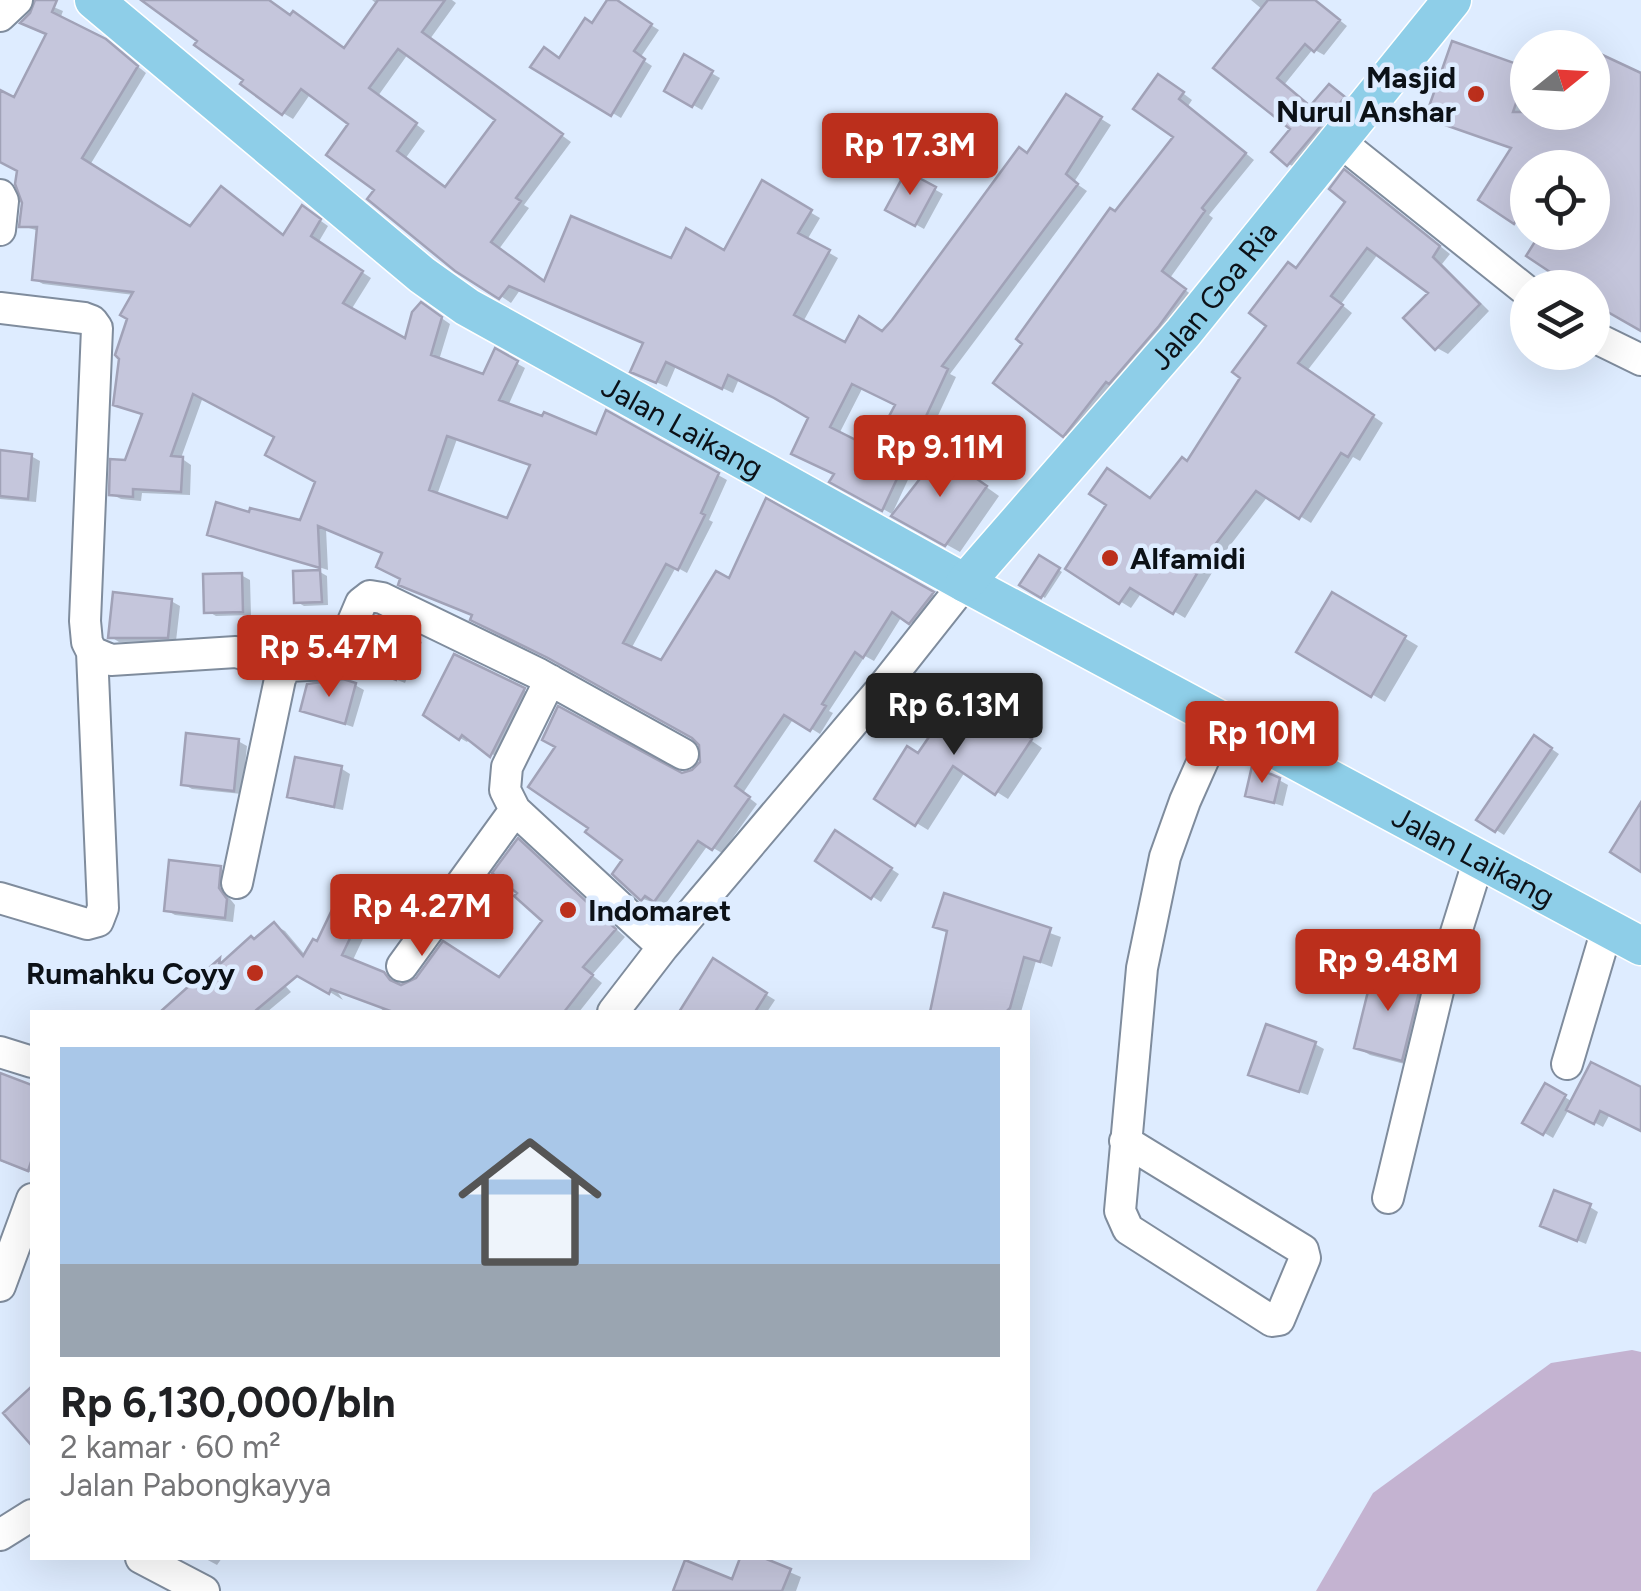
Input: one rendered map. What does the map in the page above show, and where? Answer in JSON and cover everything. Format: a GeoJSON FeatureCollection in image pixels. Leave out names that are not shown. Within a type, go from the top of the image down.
{"type":"FeatureCollection","features":[{"type":"Feature","properties":{"kind":"main road","name":"Jalan Laikang"},"geometry":{"type":"LineString","coordinates":[[94,0],[422,275],[467,307],[965,583],[1641,946]]}},
{"type":"Feature","properties":{"kind":"main road","name":"Jalan Goa Ria"},"geometry":{"type":"LineString","coordinates":[[965,583],[1182,333],[1452,0]]}},
{"type":"Feature","properties":{"kind":"street"},"geometry":{"type":"LineString","coordinates":[[0,16],[17,0]]}},
{"type":"Feature","properties":{"kind":"street"},"geometry":{"type":"LineString","coordinates":[[1339,141],[1510,278]]}},
{"type":"Feature","properties":{"kind":"street"},"geometry":{"type":"LineString","coordinates":[[0,195],[0,230]]}},
{"type":"Feature","properties":{"kind":"street"},"geometry":{"type":"LineString","coordinates":[[0,308],[84,318],[96,328],[85,621],[92,652],[103,908],[98,921],[86,924],[0,898]]}},
{"type":"Feature","properties":{"kind":"street"},"geometry":{"type":"LineString","coordinates":[[1610,345],[1641,360]]}},
{"type":"Feature","properties":{"kind":"street"},"geometry":{"type":"LineString","coordinates":[[615,1010],[663,946],[878,693],[965,583]]}},
{"type":"Feature","properties":{"kind":"street"},"geometry":{"type":"LineString","coordinates":[[92,652],[111,660],[236,652],[286,666],[332,664],[361,603],[370,596],[382,598],[550,680],[683,754]]}},
{"type":"Feature","properties":{"kind":"street"},"geometry":{"type":"LineString","coordinates":[[238,883],[280,679],[286,666]]}},
{"type":"Feature","properties":{"kind":"street"},"geometry":{"type":"LineString","coordinates":[[550,680],[507,767],[505,790],[515,810],[663,946]]}},
{"type":"Feature","properties":{"kind":"street"},"geometry":{"type":"LineString","coordinates":[[1125,1140],[1303,1250],[1305,1258],[1279,1320],[1272,1321],[1128,1229],[1120,1211],[1125,1140],[1140,983],[1157,888],[1185,800],[1221,720]]}},
{"type":"Feature","properties":{"kind":"street"},"geometry":{"type":"LineString","coordinates":[[402,966],[515,810]]}},
{"type":"Feature","properties":{"kind":"street"},"geometry":{"type":"LineString","coordinates":[[1388,1198],[1439,987],[1479,859]]}},
{"type":"Feature","properties":{"kind":"street"},"geometry":{"type":"LineString","coordinates":[[1568,1064],[1607,928]]}},
{"type":"Feature","properties":{"kind":"street"},"geometry":{"type":"LineString","coordinates":[[0,1052],[30,1061]]}},
{"type":"Feature","properties":{"kind":"street"},"geometry":{"type":"LineString","coordinates":[[0,1286],[30,1204]]}},
{"type":"Feature","properties":{"kind":"street"},"geometry":{"type":"LineString","coordinates":[[1,1533],[30,1516]]}},
{"type":"Feature","properties":{"kind":"street"},"geometry":{"type":"LineString","coordinates":[[145,1560],[204,1591]]}},
{"type":"Feature","properties":{"kind":"shaded area"},"geometry":{"type":"Polygon","coordinates":[[[1632,1350],[1641,1352],[1641,1591],[1316,1591],[1373,1493],[1551,1363],[1632,1350]]]}},
{"type":"Feature","properties":{"kind":"building"},"geometry":{"type":"Polygon","coordinates":[[[35,0],[57,0],[52,12],[106,39],[138,66],[82,158],[190,226],[221,186],[283,235],[302,205],[321,219],[311,236],[363,271],[343,303],[405,338],[412,312],[421,302],[442,317],[431,355],[483,374],[495,348],[518,361],[499,400],[542,416],[544,412],[596,434],[606,410],[719,473],[701,513],[705,515],[678,570],[666,564],[623,643],[661,660],[716,571],[729,578],[766,498],[934,592],[909,624],[892,612],[863,658],[855,652],[810,731],[784,715],[735,786],[750,797],[712,850],[698,841],[654,902],[645,896],[641,901],[612,874],[622,860],[585,832],[588,828],[528,787],[555,747],[542,740],[558,706],[682,773],[700,762],[699,745],[692,738],[548,658],[470,620],[472,615],[398,585],[400,579],[376,567],[382,553],[318,526],[320,568],[207,535],[216,502],[300,520],[315,482],[265,455],[274,437],[193,394],[171,456],[183,457],[181,492],[133,489],[133,497],[109,495],[110,459],[125,460],[142,414],[113,405],[119,359],[115,355],[127,319],[120,315],[133,292],[32,280],[37,227],[19,227],[22,203],[15,184],[17,171],[0,162],[0,90],[14,97],[46,34],[20,23],[35,0]],[[447,436],[429,490],[507,518],[530,465],[447,436]]]}},
{"type":"Feature","properties":{"kind":"building"},"geometry":{"type":"Polygon","coordinates":[[[141,0],[269,0],[290,15],[293,11],[344,48],[378,0],[445,0],[422,32],[563,134],[516,198],[521,201],[491,242],[544,281],[571,216],[671,258],[686,228],[724,250],[762,180],[812,210],[798,233],[830,250],[794,315],[845,342],[859,316],[882,331],[892,320],[1019,147],[1027,153],[1066,94],[1102,117],[1066,174],[1078,184],[942,366],[948,369],[882,511],[829,482],[834,474],[791,454],[808,418],[774,398],[728,375],[722,389],[666,362],[656,383],[630,372],[643,343],[509,286],[499,299],[455,271],[367,199],[374,190],[326,155],[348,124],[301,89],[282,115],[240,84],[243,80],[194,45],[197,41],[141,0]],[[398,49],[369,88],[417,123],[397,151],[445,187],[495,120],[398,49]],[[852,384],[830,427],[872,448],[895,405],[852,384]]]}},
{"type":"Feature","properties":{"kind":"building"},"geometry":{"type":"Polygon","coordinates":[[[607,0],[617,0],[652,24],[634,51],[645,59],[611,116],[530,67],[544,47],[559,58],[585,18],[592,23],[607,0]]]}},
{"type":"Feature","properties":{"kind":"building"},"geometry":{"type":"Polygon","coordinates":[[[1268,0],[1315,0],[1340,20],[1314,52],[1305,44],[1277,78],[1310,106],[1329,84],[1345,97],[1287,166],[1271,152],[1290,129],[1213,68],[1268,0]]]}},
{"type":"Feature","properties":{"kind":"building"},"geometry":{"type":"Polygon","coordinates":[[[1452,41],[1510,62],[1510,130],[1610,130],[1610,58],[1641,73],[1641,331],[1610,313],[1610,270],[1547,270],[1526,256],[1530,250],[1610,250],[1610,150],[1510,150],[1510,221],[1478,200],[1511,148],[1425,118],[1452,41]]]}},
{"type":"Feature","properties":{"kind":"building"},"geometry":{"type":"Polygon","coordinates":[[[684,54],[713,71],[692,107],[664,91],[684,54]]]}},
{"type":"Feature","properties":{"kind":"building"},"geometry":{"type":"Polygon","coordinates":[[[1158,74],[1184,92],[1179,99],[1246,153],[1202,208],[1205,211],[1162,271],[1186,289],[1063,437],[993,383],[1022,344],[1016,339],[1110,208],[1115,211],[1173,137],[1133,109],[1158,74]]]}},
{"type":"Feature","properties":{"kind":"building"},"geometry":{"type":"Polygon","coordinates":[[[1344,169],[1440,246],[1433,257],[1480,304],[1435,350],[1403,318],[1428,293],[1367,248],[1331,296],[1343,305],[1298,363],[1374,415],[1348,457],[1341,453],[1299,519],[1256,491],[1211,550],[1173,614],[1130,588],[1119,604],[1065,569],[1106,505],[1089,494],[1107,468],[1150,498],[1182,457],[1187,461],[1240,378],[1232,372],[1266,326],[1249,313],[1288,262],[1296,268],[1345,202],[1329,189],[1344,169]]]}},
{"type":"Feature","properties":{"kind":"building"},"geometry":{"type":"Polygon","coordinates":[[[906,171],[936,187],[915,226],[885,210],[906,171]]]}},
{"type":"Feature","properties":{"kind":"building"},"geometry":{"type":"Polygon","coordinates":[[[0,450],[32,454],[28,499],[0,496],[0,450]]]}},
{"type":"Feature","properties":{"kind":"building"},"geometry":{"type":"Polygon","coordinates":[[[940,453],[987,486],[945,546],[891,516],[940,453]]]}},
{"type":"Feature","properties":{"kind":"building"},"geometry":{"type":"Polygon","coordinates":[[[1039,555],[1060,568],[1041,598],[1019,585],[1039,555]]]}},
{"type":"Feature","properties":{"kind":"building"},"geometry":{"type":"Polygon","coordinates":[[[320,570],[322,602],[294,603],[293,571],[320,570]]]}},
{"type":"Feature","properties":{"kind":"building"},"geometry":{"type":"Polygon","coordinates":[[[242,573],[243,612],[204,613],[203,574],[242,573]]]}},
{"type":"Feature","properties":{"kind":"building"},"geometry":{"type":"Polygon","coordinates":[[[113,592],[172,599],[168,638],[108,638],[113,592]]]}},
{"type":"Feature","properties":{"kind":"building"},"geometry":{"type":"Polygon","coordinates":[[[1332,592],[1406,636],[1371,697],[1296,652],[1332,592]]]}},
{"type":"Feature","properties":{"kind":"building"},"geometry":{"type":"Polygon","coordinates":[[[384,620],[414,634],[396,680],[365,668],[384,620]]]}},
{"type":"Feature","properties":{"kind":"building"},"geometry":{"type":"Polygon","coordinates":[[[454,654],[525,688],[490,757],[462,735],[459,740],[423,715],[454,654]]]}},
{"type":"Feature","properties":{"kind":"building"},"geometry":{"type":"Polygon","coordinates":[[[343,679],[356,683],[345,724],[300,711],[307,684],[343,679]]]}},
{"type":"Feature","properties":{"kind":"building"},"geometry":{"type":"Polygon","coordinates":[[[961,690],[1032,739],[995,795],[953,766],[915,826],[874,799],[907,746],[918,753],[961,690]]]}},
{"type":"Feature","properties":{"kind":"building"},"geometry":{"type":"Polygon","coordinates":[[[186,733],[239,739],[234,791],[181,785],[186,733]]]}},
{"type":"Feature","properties":{"kind":"building"},"geometry":{"type":"Polygon","coordinates":[[[1534,735],[1552,748],[1495,832],[1476,820],[1534,735]]]}},
{"type":"Feature","properties":{"kind":"building"},"geometry":{"type":"Polygon","coordinates":[[[295,757],[342,766],[334,807],[287,797],[295,757]]]}},
{"type":"Feature","properties":{"kind":"building"},"geometry":{"type":"Polygon","coordinates":[[[1252,766],[1280,778],[1274,803],[1245,796],[1252,766]]]}},
{"type":"Feature","properties":{"kind":"building"},"geometry":{"type":"Polygon","coordinates":[[[1641,802],[1641,872],[1610,852],[1641,802]]]}},
{"type":"Feature","properties":{"kind":"building"},"geometry":{"type":"Polygon","coordinates":[[[835,830],[892,868],[871,899],[815,861],[835,830]]]}},
{"type":"Feature","properties":{"kind":"building"},"geometry":{"type":"Polygon","coordinates":[[[518,838],[616,929],[583,967],[593,975],[566,1010],[388,1010],[331,989],[329,994],[297,976],[256,1010],[162,1010],[220,958],[219,965],[251,936],[254,939],[274,922],[303,956],[313,939],[317,941],[342,889],[368,901],[342,955],[384,972],[401,985],[416,978],[443,941],[499,977],[542,921],[492,873],[518,838]]]}},
{"type":"Feature","properties":{"kind":"building"},"geometry":{"type":"Polygon","coordinates":[[[169,860],[221,866],[219,888],[227,899],[225,918],[164,911],[169,860]]]}},
{"type":"Feature","properties":{"kind":"building"},"geometry":{"type":"Polygon","coordinates":[[[944,893],[1051,928],[1040,962],[1024,957],[1008,1010],[930,1010],[947,931],[933,927],[944,893]]]}},
{"type":"Feature","properties":{"kind":"building"},"geometry":{"type":"Polygon","coordinates":[[[713,958],[767,993],[756,1010],[680,1010],[713,958]]]}},
{"type":"Feature","properties":{"kind":"building"},"geometry":{"type":"Polygon","coordinates":[[[1374,967],[1422,980],[1402,1061],[1354,1048],[1374,967]]]}},
{"type":"Feature","properties":{"kind":"building"},"geometry":{"type":"Polygon","coordinates":[[[1266,1024],[1316,1042],[1299,1092],[1248,1075],[1266,1024]]]}},
{"type":"Feature","properties":{"kind":"building"},"geometry":{"type":"Polygon","coordinates":[[[1591,1062],[1641,1087],[1641,1131],[1600,1111],[1594,1124],[1566,1110],[1591,1062]]]}},
{"type":"Feature","properties":{"kind":"building"},"geometry":{"type":"Polygon","coordinates":[[[0,1073],[30,1084],[30,1165],[28,1171],[0,1160],[0,1073]]]}},
{"type":"Feature","properties":{"kind":"building"},"geometry":{"type":"Polygon","coordinates":[[[1545,1083],[1566,1095],[1543,1135],[1522,1123],[1545,1083]]]}},
{"type":"Feature","properties":{"kind":"building"},"geometry":{"type":"Polygon","coordinates":[[[1554,1190],[1591,1204],[1577,1241],[1540,1226],[1554,1190]]]}},
{"type":"Feature","properties":{"kind":"building"},"geometry":{"type":"Polygon","coordinates":[[[30,1388],[30,1444],[3,1413],[30,1388]]]}},
{"type":"Feature","properties":{"kind":"building"},"geometry":{"type":"Polygon","coordinates":[[[685,1560],[732,1579],[739,1560],[769,1560],[791,1569],[782,1591],[673,1591],[685,1560]]]}},
{"type":"Feature","properties":{"kind":"place","name":"Masjid Nurul Anshar"},"geometry":{"type":"Point","coordinates":[1476,94]}},
{"type":"Feature","properties":{"kind":"place","name":"Alfamidi"},"geometry":{"type":"Point","coordinates":[1110,558]}},
{"type":"Feature","properties":{"kind":"place","name":"Indomaret"},"geometry":{"type":"Point","coordinates":[568,910]}},
{"type":"Feature","properties":{"kind":"place","name":"Rumahku Coyy"},"geometry":{"type":"Point","coordinates":[255,973]}}]}
